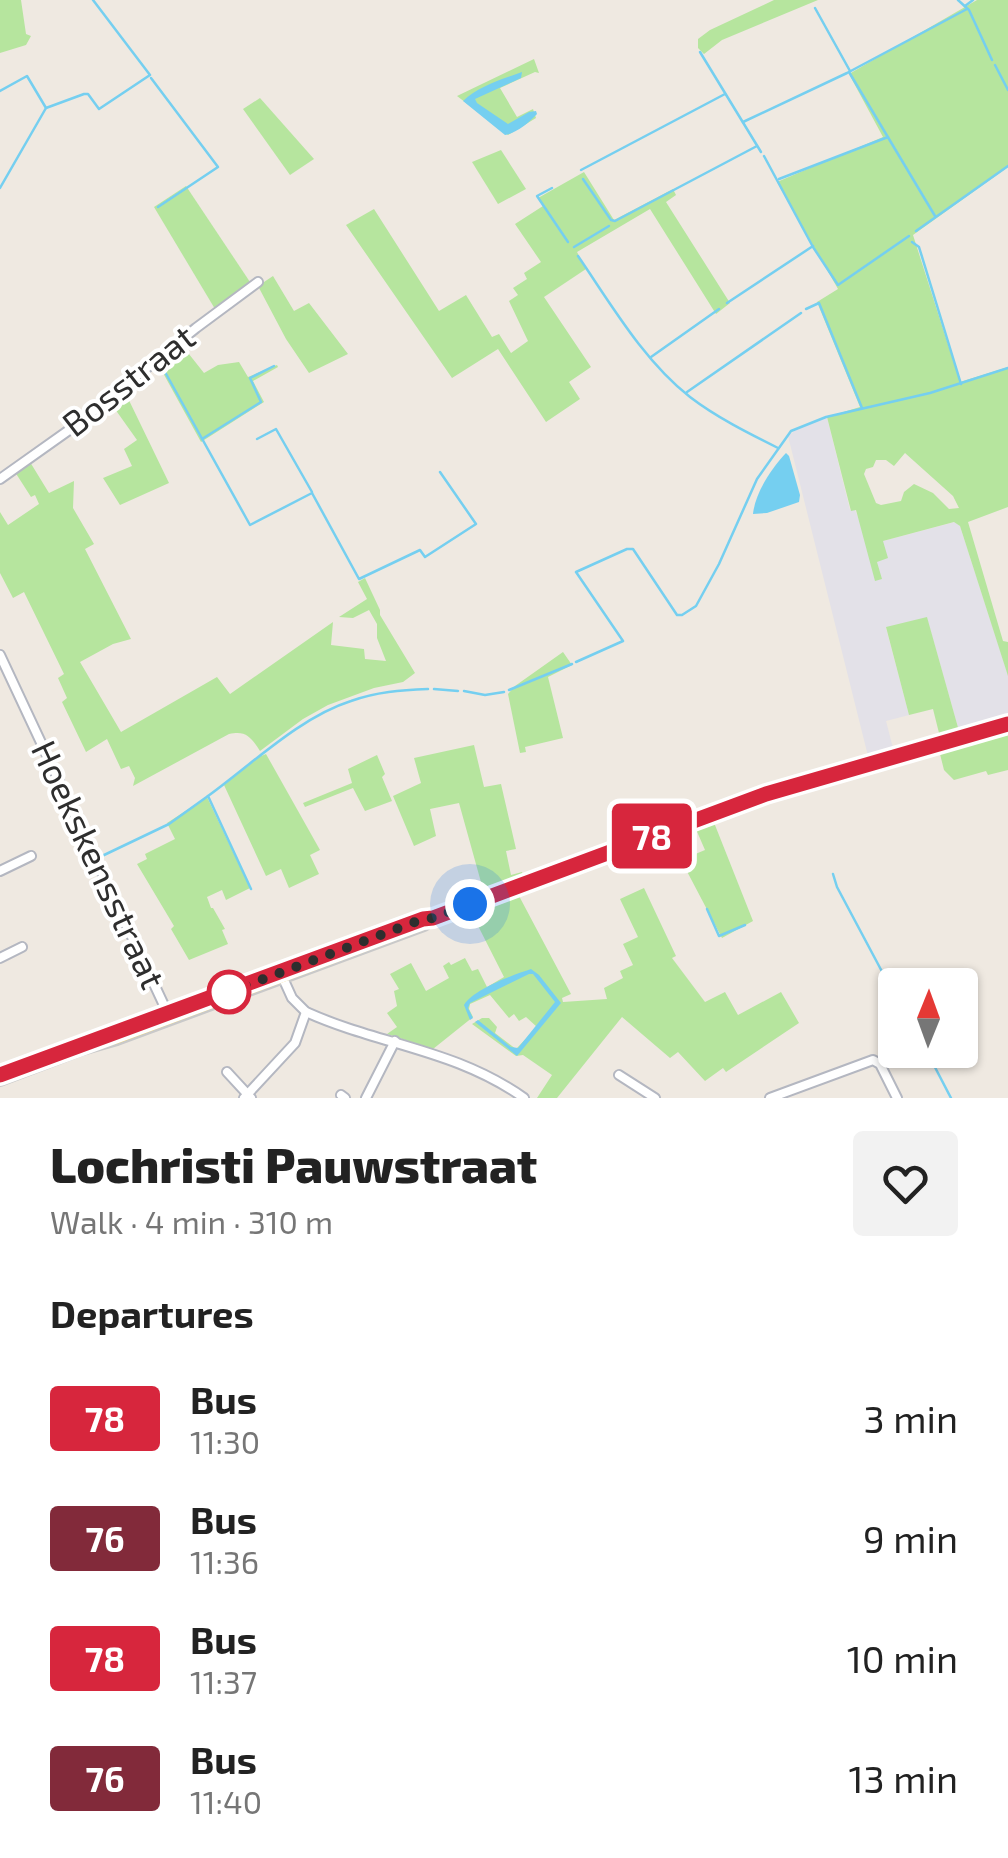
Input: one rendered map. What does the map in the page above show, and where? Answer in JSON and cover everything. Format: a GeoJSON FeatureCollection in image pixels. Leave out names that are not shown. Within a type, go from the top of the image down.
{"type":"FeatureCollection","features":[{"type":"Feature","properties":{"kind":"main road"},"geometry":{"type":"LineString","coordinates":[[0,1077],[766,794],[1008,724]]}},
{"type":"Feature","properties":{"kind":"street","name":"Bosstraat"},"geometry":{"type":"LineString","coordinates":[[0,479],[258,282]]}},
{"type":"Feature","properties":{"kind":"street","name":"Hoekskensstraat"},"geometry":{"type":"LineString","coordinates":[[0,656],[170,1017]]}},
{"type":"Feature","properties":{"kind":"street"},"geometry":{"type":"LineString","coordinates":[[0,871],[31,856]]}},
{"type":"Feature","properties":{"kind":"street"},"geometry":{"type":"LineString","coordinates":[[0,958],[22,947]]}},
{"type":"Feature","properties":{"kind":"street"},"geometry":{"type":"LineString","coordinates":[[281,975],[292,998],[306,1012],[454,1060],[524,1098]]}},
{"type":"Feature","properties":{"kind":"street"},"geometry":{"type":"LineString","coordinates":[[228,1072],[247,1097],[294,1044],[306,1012]]}},
{"type":"Feature","properties":{"kind":"street"},"geometry":{"type":"LineString","coordinates":[[366,1098],[395,1041]]}},
{"type":"Feature","properties":{"kind":"street"},"geometry":{"type":"LineString","coordinates":[[774,1097],[875,1060],[897,1098]]}},
{"type":"Feature","properties":{"kind":"street"},"geometry":{"type":"LineString","coordinates":[[619,1075],[655,1098]]}},
{"type":"Feature","properties":{"kind":"shaded area"},"geometry":{"type":"Polygon","coordinates":[[[827,417],[850,510],[855,510],[877,562],[883,541],[955,522],[960,526],[1008,675],[1008,717],[959,731],[927,618],[886,628],[909,715],[886,721],[893,748],[868,756],[788,436],[827,417]]]}},
{"type":"Feature","properties":{"kind":"green space"},"geometry":{"type":"Polygon","coordinates":[[[0,0],[21,0],[26,34],[31,36],[26,45],[0,53],[0,0]]]}},
{"type":"Feature","properties":{"kind":"green space"},"geometry":{"type":"Polygon","coordinates":[[[774,0],[818,0],[722,40],[704,54],[698,48],[698,39],[710,30],[774,0]]]}},
{"type":"Feature","properties":{"kind":"green space"},"geometry":{"type":"Polygon","coordinates":[[[977,0],[1008,0],[1008,167],[913,235],[960,382],[1008,367],[1008,507],[968,522],[1003,641],[1008,642],[1008,676],[960,526],[954,522],[883,541],[888,558],[877,562],[882,579],[875,581],[856,510],[851,511],[827,417],[860,407],[817,302],[838,289],[777,182],[883,137],[849,74],[977,0]],[[905,453],[894,466],[886,460],[876,460],[864,474],[876,503],[881,505],[901,501],[904,492],[914,484],[933,493],[949,509],[959,508],[953,496],[905,453]]]}},
{"type":"Feature","properties":{"kind":"green space"},"geometry":{"type":"Polygon","coordinates":[[[534,59],[539,73],[500,88],[517,117],[533,109],[536,118],[508,135],[457,96],[534,59]]]}},
{"type":"Feature","properties":{"kind":"green space"},"geometry":{"type":"Polygon","coordinates":[[[260,98],[314,159],[290,175],[243,109],[260,98]]]}},
{"type":"Feature","properties":{"kind":"green space"},"geometry":{"type":"Polygon","coordinates":[[[501,150],[526,189],[498,204],[472,162],[501,150]]]}},
{"type":"Feature","properties":{"kind":"green space"},"geometry":{"type":"Polygon","coordinates":[[[584,172],[614,220],[673,189],[676,195],[666,202],[730,303],[716,314],[650,209],[577,252],[586,269],[544,297],[591,367],[569,382],[580,399],[546,422],[498,349],[452,378],[346,225],[374,209],[439,311],[466,295],[492,337],[499,334],[511,353],[528,341],[509,301],[518,295],[513,288],[527,279],[524,273],[541,262],[515,224],[543,206],[538,198],[584,172]]]}},
{"type":"Feature","properties":{"kind":"green space"},"geometry":{"type":"Polygon","coordinates":[[[186,186],[250,282],[215,309],[154,207],[186,186]]]}},
{"type":"Feature","properties":{"kind":"green space"},"geometry":{"type":"Polygon","coordinates":[[[273,276],[294,311],[309,303],[348,354],[309,373],[258,286],[273,276]]]}},
{"type":"Feature","properties":{"kind":"green space"},"geometry":{"type":"Polygon","coordinates":[[[181,344],[204,373],[218,365],[239,362],[248,377],[277,365],[253,381],[264,402],[201,442],[157,362],[181,344]]]}},
{"type":"Feature","properties":{"kind":"green space"},"geometry":{"type":"Polygon","coordinates":[[[124,390],[169,483],[120,505],[103,478],[132,466],[124,449],[137,440],[110,402],[124,390]]]}},
{"type":"Feature","properties":{"kind":"green space"},"geometry":{"type":"Polygon","coordinates":[[[30,462],[49,493],[74,481],[73,508],[94,544],[85,549],[131,639],[80,662],[121,732],[217,677],[230,694],[333,622],[331,645],[364,649],[365,659],[386,661],[377,638],[377,624],[369,610],[353,618],[339,617],[367,599],[358,582],[365,578],[380,615],[415,673],[403,682],[328,705],[260,751],[248,736],[229,734],[133,786],[135,778],[129,766],[121,769],[107,739],[86,752],[62,702],[67,698],[58,678],[64,674],[24,592],[13,598],[0,573],[0,512],[8,525],[39,504],[15,472],[30,462]]]}},
{"type":"Feature","properties":{"kind":"green space"},"geometry":{"type":"Polygon","coordinates":[[[927,617],[959,731],[940,737],[933,709],[909,715],[886,627],[927,617]]]}},
{"type":"Feature","properties":{"kind":"green space"},"geometry":{"type":"Polygon","coordinates":[[[563,652],[572,665],[548,677],[563,738],[525,747],[526,752],[520,753],[508,694],[563,652]]]}},
{"type":"Feature","properties":{"kind":"green space"},"geometry":{"type":"Polygon","coordinates":[[[1008,731],[1008,770],[988,775],[986,771],[954,780],[944,770],[939,750],[1008,731]]]}},
{"type":"Feature","properties":{"kind":"green space"},"geometry":{"type":"Polygon","coordinates":[[[474,745],[484,787],[501,784],[516,849],[506,851],[511,875],[522,872],[524,878],[484,893],[459,803],[430,809],[436,836],[414,846],[393,796],[421,783],[414,758],[474,745]]]}},
{"type":"Feature","properties":{"kind":"green space"},"geometry":{"type":"Polygon","coordinates":[[[266,754],[320,850],[310,855],[319,874],[289,888],[281,869],[266,876],[224,785],[266,754]]]}},
{"type":"Feature","properties":{"kind":"green space"},"geometry":{"type":"Polygon","coordinates":[[[377,755],[392,801],[365,811],[353,788],[305,807],[303,803],[352,783],[348,769],[377,755]]]}},
{"type":"Feature","properties":{"kind":"green space"},"geometry":{"type":"Polygon","coordinates":[[[207,797],[250,888],[226,900],[222,890],[207,897],[225,929],[222,930],[228,944],[189,960],[171,929],[174,926],[137,864],[147,859],[145,854],[175,839],[167,823],[207,797]]]}},
{"type":"Feature","properties":{"kind":"green space"},"geometry":{"type":"Polygon","coordinates":[[[713,820],[753,921],[722,938],[681,860],[705,850],[695,827],[713,820]]]}},
{"type":"Feature","properties":{"kind":"green space"},"geometry":{"type":"Polygon","coordinates":[[[644,888],[676,956],[672,958],[705,1002],[725,992],[738,1015],[781,992],[799,1023],[726,1072],[723,1068],[705,1081],[678,1052],[670,1058],[622,1017],[557,1098],[537,1098],[552,1075],[523,1055],[516,1056],[472,1024],[489,1018],[497,1027],[495,1033],[516,1049],[537,1027],[526,1017],[519,1021],[514,1014],[509,1018],[490,995],[470,1004],[473,1017],[433,1049],[387,1034],[397,1027],[387,1013],[397,1006],[394,991],[399,989],[390,974],[411,963],[426,991],[449,978],[443,966],[465,958],[472,971],[478,969],[487,987],[504,977],[471,912],[518,894],[571,994],[562,998],[563,1002],[607,999],[604,988],[623,978],[620,971],[633,965],[623,944],[638,937],[620,899],[644,888]]]}},
{"type":"Feature","properties":{"kind":"water"},"geometry":{"type":"Polygon","coordinates":[[[522,72],[521,78],[475,99],[508,124],[536,111],[534,117],[513,132],[505,135],[463,101],[483,88],[522,72]]]}},
{"type":"Feature","properties":{"kind":"water"},"geometry":{"type":"Polygon","coordinates":[[[786,453],[799,502],[753,514],[765,482],[786,453]]]}},
{"type":"Feature","properties":{"kind":"water"},"geometry":{"type":"Polygon","coordinates":[[[531,969],[561,1003],[517,1056],[475,1022],[478,1020],[511,1047],[518,1048],[555,1002],[533,974],[470,1003],[470,1020],[464,1005],[485,988],[531,969]]]}},
{"type":"Feature","properties":{"kind":"waterway"},"geometry":{"type":"LineString","coordinates":[[0,188],[46,108],[88,94],[99,109],[150,75],[93,0]]}},
{"type":"Feature","properties":{"kind":"waterway"},"geometry":{"type":"LineString","coordinates":[[958,0],[969,10],[992,60]]}},
{"type":"Feature","properties":{"kind":"waterway"},"geometry":{"type":"LineString","coordinates":[[965,6],[973,0]]}},
{"type":"Feature","properties":{"kind":"waterway"},"geometry":{"type":"LineString","coordinates":[[815,8],[850,71]]}},
{"type":"Feature","properties":{"kind":"waterway"},"geometry":{"type":"LineString","coordinates":[[743,122],[847,73],[967,9]]}},
{"type":"Feature","properties":{"kind":"waterway"},"geometry":{"type":"LineString","coordinates":[[700,52],[761,152]]}},
{"type":"Feature","properties":{"kind":"waterway"},"geometry":{"type":"LineString","coordinates":[[995,65],[1008,90]]}},
{"type":"Feature","properties":{"kind":"waterway"},"geometry":{"type":"LineString","coordinates":[[849,72],[935,216]]}},
{"type":"Feature","properties":{"kind":"waterway"},"geometry":{"type":"LineString","coordinates":[[0,91],[27,76],[46,108]]}},
{"type":"Feature","properties":{"kind":"waterway"},"geometry":{"type":"LineString","coordinates":[[151,78],[218,167],[158,207]]}},
{"type":"Feature","properties":{"kind":"waterway"},"geometry":{"type":"LineString","coordinates":[[581,170],[725,94]]}},
{"type":"Feature","properties":{"kind":"waterway"},"geometry":{"type":"LineString","coordinates":[[779,179],[888,137]]}},
{"type":"Feature","properties":{"kind":"waterway"},"geometry":{"type":"LineString","coordinates":[[583,179],[615,221],[757,146]]}},
{"type":"Feature","properties":{"kind":"waterway"},"geometry":{"type":"LineString","coordinates":[[764,156],[838,285],[909,236]]}},
{"type":"Feature","properties":{"kind":"waterway"},"geometry":{"type":"LineString","coordinates":[[916,231],[1008,166]]}},
{"type":"Feature","properties":{"kind":"waterway"},"geometry":{"type":"LineString","coordinates":[[552,188],[537,196],[568,242]]}},
{"type":"Feature","properties":{"kind":"waterway"},"geometry":{"type":"LineString","coordinates":[[574,247],[609,226]]}},
{"type":"Feature","properties":{"kind":"waterway"},"geometry":{"type":"LineString","coordinates":[[912,242],[919,247],[961,384]]}},
{"type":"Feature","properties":{"kind":"waterway"},"geometry":{"type":"LineString","coordinates":[[727,303],[813,246]]}},
{"type":"Feature","properties":{"kind":"waterway"},"geometry":{"type":"LineString","coordinates":[[578,256],[629,331],[673,382],[710,411],[778,448]]}},
{"type":"Feature","properties":{"kind":"waterway"},"geometry":{"type":"LineString","coordinates":[[806,309],[819,303],[862,408]]}},
{"type":"Feature","properties":{"kind":"waterway"},"geometry":{"type":"LineString","coordinates":[[651,357],[719,309]]}},
{"type":"Feature","properties":{"kind":"waterway"},"geometry":{"type":"LineString","coordinates":[[687,392],[801,313]]}},
{"type":"Feature","properties":{"kind":"waterway"},"geometry":{"type":"LineString","coordinates":[[160,363],[250,525],[312,493],[359,579],[420,550],[425,557],[476,524],[440,472]]}},
{"type":"Feature","properties":{"kind":"waterway"},"geometry":{"type":"LineString","coordinates":[[202,439],[261,402],[250,378],[274,366]]}},
{"type":"Feature","properties":{"kind":"waterway"},"geometry":{"type":"LineString","coordinates":[[576,662],[623,641],[576,572],[633,549],[677,615],[682,615],[696,606],[757,479],[791,431],[826,417],[930,393],[1008,368]]}},
{"type":"Feature","properties":{"kind":"waterway"},"geometry":{"type":"LineString","coordinates":[[257,439],[276,429],[312,492]]}},
{"type":"Feature","properties":{"kind":"waterway"},"geometry":{"type":"LineString","coordinates":[[509,690],[572,664]]}},
{"type":"Feature","properties":{"kind":"waterway"},"geometry":{"type":"LineString","coordinates":[[251,889],[208,796],[295,730],[332,708],[379,694],[428,689]]}},
{"type":"Feature","properties":{"kind":"waterway"},"geometry":{"type":"LineString","coordinates":[[434,689],[458,691]]}},
{"type":"Feature","properties":{"kind":"waterway"},"geometry":{"type":"LineString","coordinates":[[464,691],[485,695],[504,692]]}},
{"type":"Feature","properties":{"kind":"waterway"},"geometry":{"type":"LineString","coordinates":[[102,856],[169,824],[208,796]]}},
{"type":"Feature","properties":{"kind":"waterway"},"geometry":{"type":"LineString","coordinates":[[833,874],[880,968]]}},
{"type":"Feature","properties":{"kind":"waterway"},"geometry":{"type":"LineString","coordinates":[[707,909],[719,936],[745,925]]}},
{"type":"Feature","properties":{"kind":"waterway"},"geometry":{"type":"LineString","coordinates":[[935,1068],[951,1098]]}},
{"type":"Feature","properties":{"kind":"bus line","name":"78"},"geometry":{"type":"LineString","coordinates":[[0,1075],[766,794],[1008,724]]}},
{"type":"Feature","properties":{"kind":"route"},"geometry":{"type":"LineString","coordinates":[[229,992],[470,904]]}}]}
